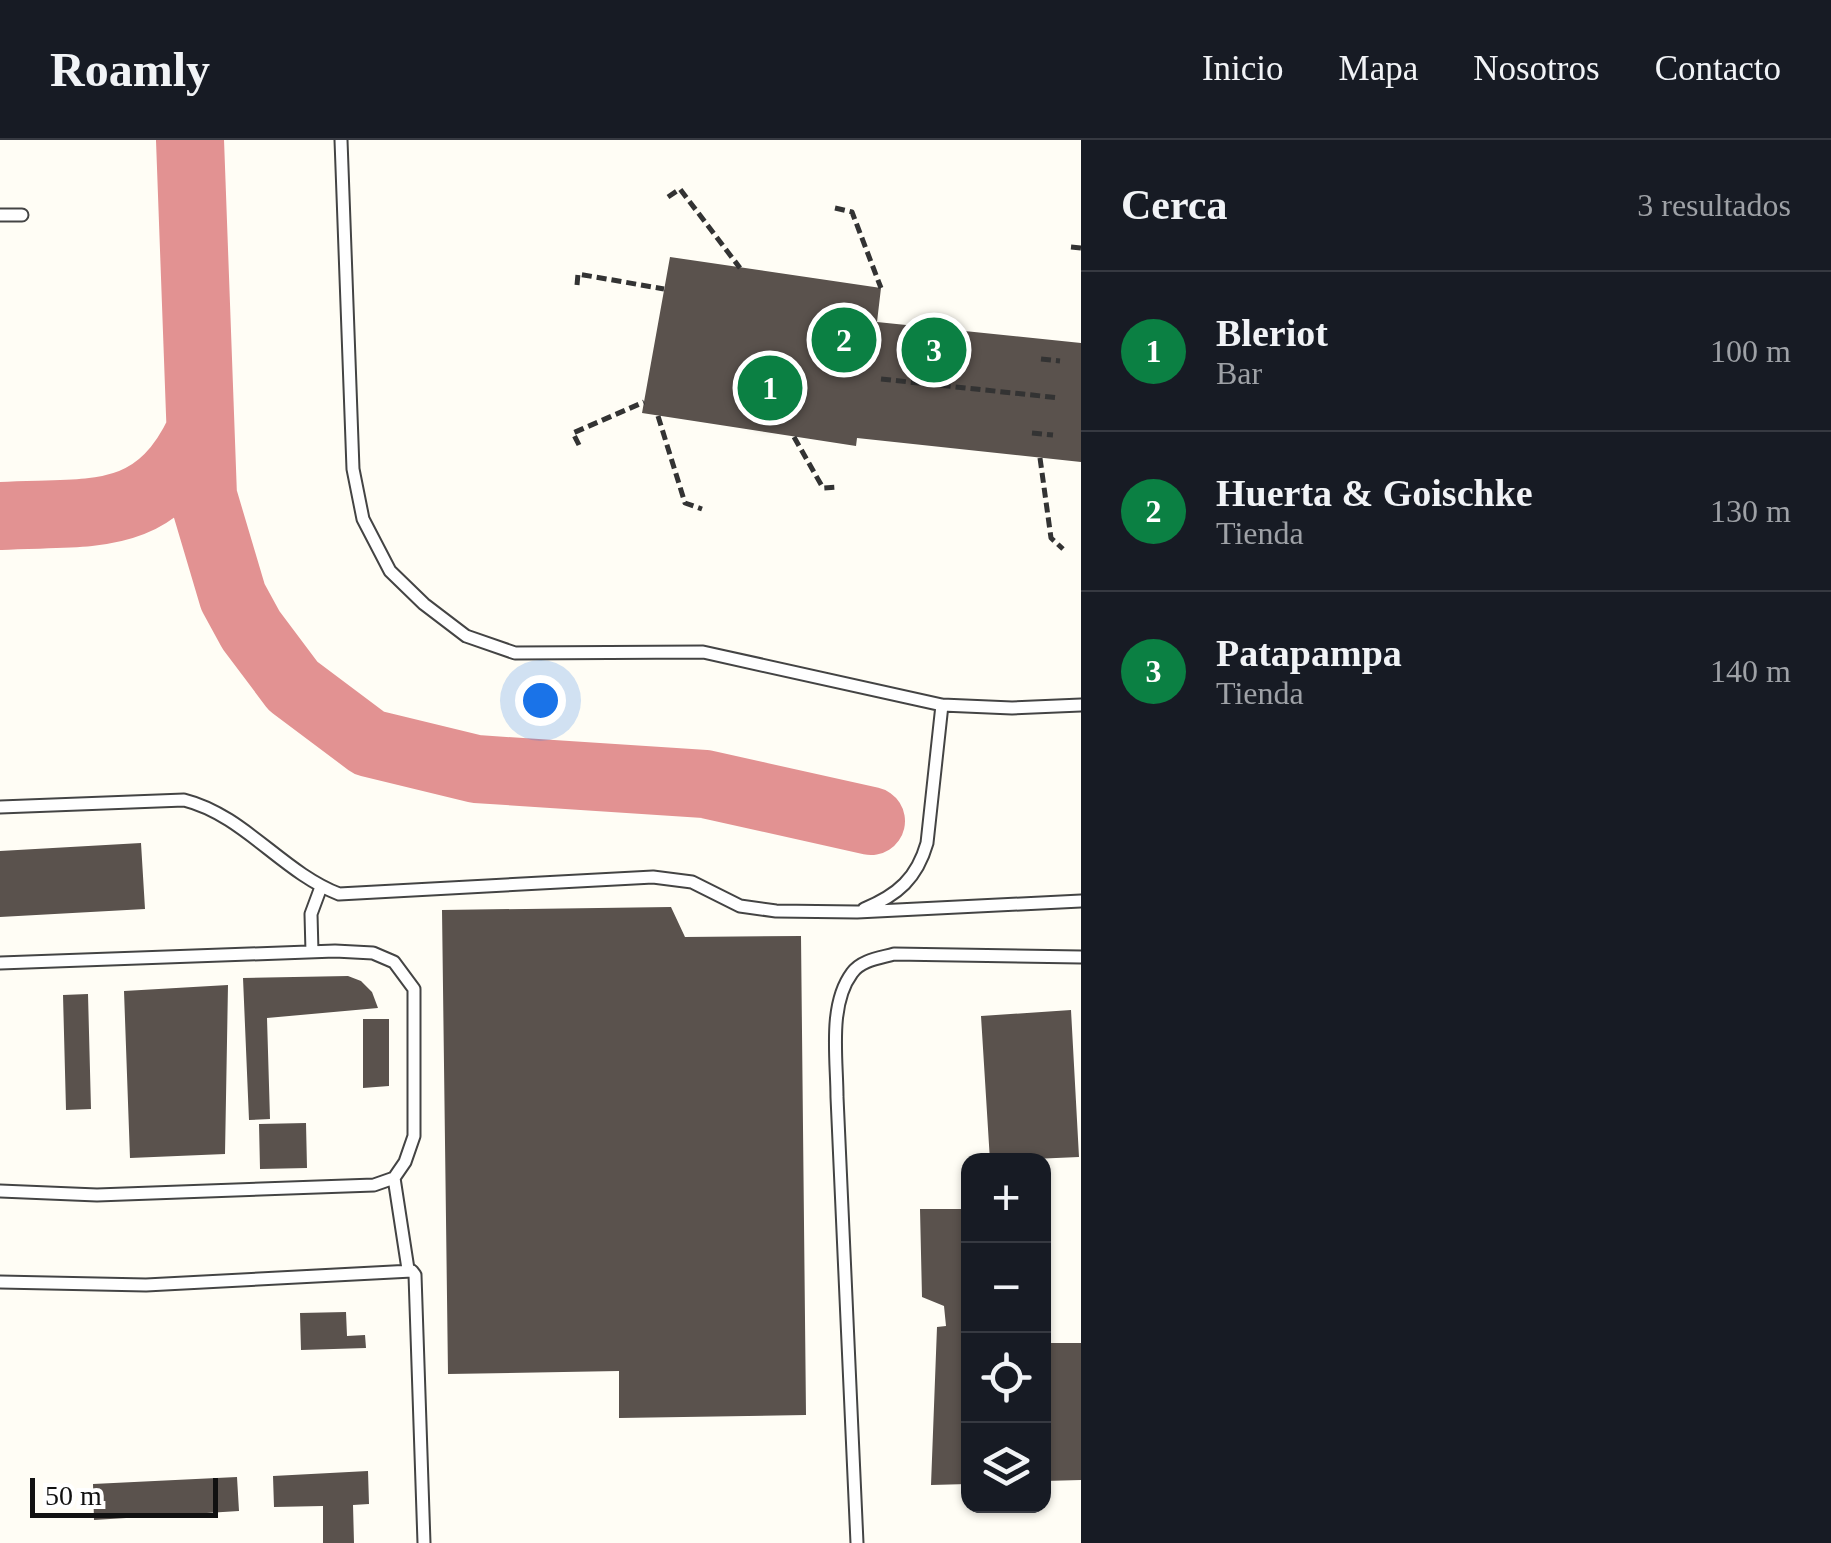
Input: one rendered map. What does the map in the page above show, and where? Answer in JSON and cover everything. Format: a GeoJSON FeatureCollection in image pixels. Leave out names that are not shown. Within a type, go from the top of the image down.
{"type":"FeatureCollection","features":[{"type":"Feature","properties":{"kind":"lane"},"geometry":{"type":"LineString","coordinates":[[341,140],[353,469],[363,519],[390,571],[424,604],[466,636],[515,654],[704,652],[942,704],[1012,708],[1081,705]]}},
{"type":"Feature","properties":{"kind":"lane"},"geometry":{"type":"LineString","coordinates":[[0,216],[22,215]]}},
{"type":"Feature","properties":{"kind":"lane"},"geometry":{"type":"LineString","coordinates":[[858,912],[898,892],[921,864],[927,842],[942,704]]}},
{"type":"Feature","properties":{"kind":"lane"},"geometry":{"type":"LineString","coordinates":[[0,808],[184,800],[200,804],[321,887],[339,894],[653,877],[692,882],[740,906],[776,912],[1081,901]]}},
{"type":"Feature","properties":{"kind":"lane"},"geometry":{"type":"LineString","coordinates":[[312,952],[312,914],[321,887]]}},
{"type":"Feature","properties":{"kind":"lane"},"geometry":{"type":"LineString","coordinates":[[0,963],[372,953],[394,962],[414,989],[414,1136],[405,1162],[394,1178],[374,1185],[97,1195],[0,1191]]}},
{"type":"Feature","properties":{"kind":"lane"},"geometry":{"type":"LineString","coordinates":[[857,1543],[837,1096],[841,998],[852,971],[867,961],[894,954],[1081,957]]}},
{"type":"Feature","properties":{"kind":"lane"},"geometry":{"type":"LineString","coordinates":[[394,1178],[408,1269],[415,1275],[424,1543]]}},
{"type":"Feature","properties":{"kind":"lane"},"geometry":{"type":"LineString","coordinates":[[0,1282],[146,1285],[408,1269]]}},
{"type":"Feature","properties":{"kind":"path"},"geometry":{"type":"LineString","coordinates":[[668,196],[680,189],[740,268]]}},
{"type":"Feature","properties":{"kind":"path"},"geometry":{"type":"LineString","coordinates":[[835,208],[852,212],[880,288]]}},
{"type":"Feature","properties":{"kind":"path"},"geometry":{"type":"LineString","coordinates":[[1072,247],[1081,248]]}},
{"type":"Feature","properties":{"kind":"path"},"geometry":{"type":"LineString","coordinates":[[576,285],[578,274],[664,289]]}},
{"type":"Feature","properties":{"kind":"path"},"geometry":{"type":"LineString","coordinates":[[1041,359],[1060,361]]}},
{"type":"Feature","properties":{"kind":"path"},"geometry":{"type":"LineString","coordinates":[[881,378],[1060,398]]}},
{"type":"Feature","properties":{"kind":"path"},"geometry":{"type":"LineString","coordinates":[[579,445],[573,434],[644,402]]}},
{"type":"Feature","properties":{"kind":"path"},"geometry":{"type":"LineString","coordinates":[[658,416],[685,503],[702,509]]}},
{"type":"Feature","properties":{"kind":"path"},"geometry":{"type":"LineString","coordinates":[[1032,432],[1053,435]]}},
{"type":"Feature","properties":{"kind":"path"},"geometry":{"type":"LineString","coordinates":[[794,437],[822,488],[838,487]]}},
{"type":"Feature","properties":{"kind":"path"},"geometry":{"type":"LineString","coordinates":[[1040,458],[1051,538],[1064,549]]}},
{"type":"Feature","properties":{"kind":"building"},"geometry":{"type":"Polygon","coordinates":[[[670,257],[881,288],[877,322],[1081,343],[1081,462],[857,438],[856,446],[642,413],[670,257]]]}},
{"type":"Feature","properties":{"kind":"building"},"geometry":{"type":"Polygon","coordinates":[[[141,843],[145,909],[0,917],[0,851],[141,843]]]}},
{"type":"Feature","properties":{"kind":"building"},"geometry":{"type":"Polygon","coordinates":[[[671,907],[685,937],[801,936],[806,1415],[619,1418],[619,1371],[448,1374],[442,910],[671,907]]]}},
{"type":"Feature","properties":{"kind":"building"},"geometry":{"type":"Polygon","coordinates":[[[348,976],[361,981],[372,992],[378,1008],[267,1018],[270,1119],[249,1120],[243,978],[348,976]]]}},
{"type":"Feature","properties":{"kind":"building"},"geometry":{"type":"Polygon","coordinates":[[[228,985],[225,1154],[130,1158],[124,991],[228,985]]]}},
{"type":"Feature","properties":{"kind":"building"},"geometry":{"type":"Polygon","coordinates":[[[88,994],[91,1109],[66,1110],[63,995],[88,994]]]}},
{"type":"Feature","properties":{"kind":"building"},"geometry":{"type":"Polygon","coordinates":[[[1071,1010],[1079,1157],[990,1153],[981,1016],[1071,1010]]]}},
{"type":"Feature","properties":{"kind":"building"},"geometry":{"type":"Polygon","coordinates":[[[363,1019],[389,1019],[389,1086],[363,1088],[363,1019]]]}},
{"type":"Feature","properties":{"kind":"building"},"geometry":{"type":"Polygon","coordinates":[[[306,1123],[307,1168],[260,1169],[259,1124],[306,1123]]]}},
{"type":"Feature","properties":{"kind":"building"},"geometry":{"type":"Polygon","coordinates":[[[920,1209],[961,1209],[961,1484],[931,1485],[937,1327],[946,1326],[944,1306],[922,1297],[920,1209]]]}},
{"type":"Feature","properties":{"kind":"building"},"geometry":{"type":"Polygon","coordinates":[[[346,1312],[347,1336],[365,1335],[366,1348],[301,1350],[300,1313],[346,1312]]]}},
{"type":"Feature","properties":{"kind":"building"},"geometry":{"type":"Polygon","coordinates":[[[1051,1343],[1081,1343],[1081,1480],[1051,1481],[1051,1343]]]}},
{"type":"Feature","properties":{"kind":"building"},"geometry":{"type":"Polygon","coordinates":[[[368,1471],[369,1504],[353,1505],[354,1543],[323,1543],[323,1506],[274,1507],[273,1476],[368,1471]]]}},
{"type":"Feature","properties":{"kind":"building"},"geometry":{"type":"Polygon","coordinates":[[[237,1477],[239,1511],[94,1520],[93,1484],[237,1477]]]}},
{"type":"Feature","properties":{"kind":"taxiway"},"geometry":{"type":"LineString","coordinates":[[190,140],[203,496],[233,597],[251,630],[293,686],[369,743],[476,769],[705,784],[871,821]]}},
{"type":"Feature","properties":{"kind":"taxiway"},"geometry":{"type":"LineString","coordinates":[[0,516],[91,512],[141,498],[163,484],[200,431]]}},
{"type":"Feature","properties":{"kind":"place","name":"Huerta & Goischke"},"geometry":{"type":"Point","coordinates":[844,340]}},
{"type":"Feature","properties":{"kind":"place","name":"Patapampa"},"geometry":{"type":"Point","coordinates":[934,350]}},
{"type":"Feature","properties":{"kind":"place","name":"Bleriot"},"geometry":{"type":"Point","coordinates":[770,388]}}]}
